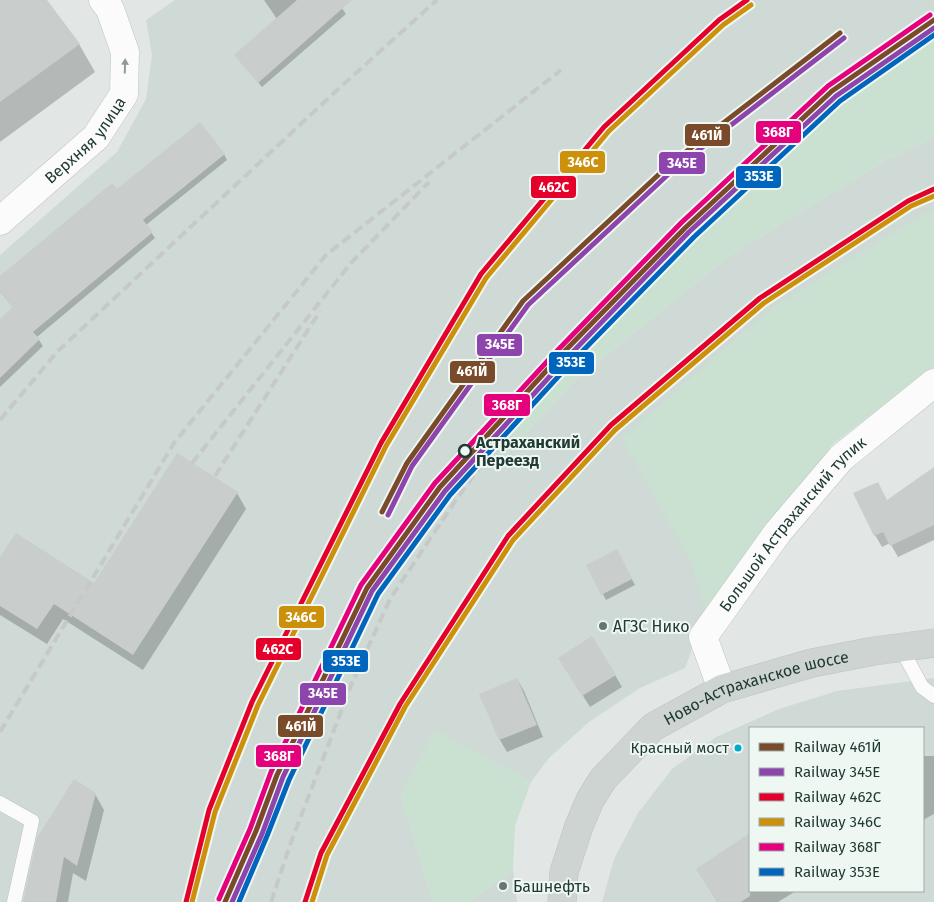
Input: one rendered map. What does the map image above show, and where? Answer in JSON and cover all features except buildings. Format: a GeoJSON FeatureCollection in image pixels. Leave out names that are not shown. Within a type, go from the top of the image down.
{"type":"FeatureCollection","features":[{"type":"Feature","properties":{"kind":"main road","name":"Ново-Астраханское шоссе"},"geometry":{"type":"LineString","coordinates":[[562,902],[564,872],[579,826],[590,800],[603,779],[653,728],[722,689],[812,663],[874,651],[934,643]]}},
{"type":"Feature","properties":{"kind":"street","name":"Верхняя улица"},"geometry":{"type":"LineString","coordinates":[[0,221],[96,137],[124,94],[125,52],[106,5]]}},
{"type":"Feature","properties":{"kind":"street","name":"Большой Астраханский тупик"},"geometry":{"type":"LineString","coordinates":[[722,689],[702,637],[778,532],[841,458],[934,383]]}},
{"type":"Feature","properties":{"kind":"lane"},"geometry":{"type":"LineString","coordinates":[[901,648],[922,687],[934,696]]}},
{"type":"Feature","properties":{"kind":"lane"},"geometry":{"type":"LineString","coordinates":[[0,803],[32,821],[14,902]]}},
{"type":"Feature","properties":{"kind":"shaded area"},"geometry":{"type":"Polygon","coordinates":[[[175,0],[934,0],[934,38],[840,103],[690,234],[493,469],[575,380],[732,254],[886,160],[934,137],[934,245],[691,638],[691,652],[685,668],[640,688],[589,722],[549,758],[531,782],[435,731],[401,797],[433,902],[0,902],[0,255],[117,152],[146,99],[152,55],[146,20],[175,0]]]}},
{"type":"Feature","properties":{"kind":"shaded area"},"geometry":{"type":"Polygon","coordinates":[[[934,678],[934,902],[602,902],[614,859],[638,813],[672,769],[716,737],[779,709],[837,691],[934,678]]]}},
{"type":"Feature","properties":{"kind":"shaded area","name":"Башнефть"},"geometry":{"type":"Polygon","coordinates":[[[513,870],[517,902],[468,902],[513,870]]]}},
{"type":"Feature","properties":{"kind":"green space"},"geometry":{"type":"Polygon","coordinates":[[[934,38],[934,137],[886,160],[732,254],[575,380],[490,472],[556,372],[690,234],[840,103],[934,38]]]}},
{"type":"Feature","properties":{"kind":"green space"},"geometry":{"type":"Polygon","coordinates":[[[934,208],[934,367],[833,444],[706,613],[691,562],[622,438],[772,308],[934,208]]]}},
{"type":"Feature","properties":{"kind":"green space"},"geometry":{"type":"Polygon","coordinates":[[[435,730],[531,782],[515,826],[513,870],[468,902],[433,902],[401,797],[435,730]]]}},
{"type":"Feature","properties":{"kind":"railway"},"geometry":{"type":"LineString","coordinates":[[0,420],[57,352],[336,91],[437,0]]}},
{"type":"Feature","properties":{"kind":"railway"},"geometry":{"type":"LineString","coordinates":[[0,732],[174,443],[326,255],[561,70]]}},
{"type":"Feature","properties":{"kind":"railway"},"geometry":{"type":"LineString","coordinates":[[192,463],[351,263],[429,182]]}},
{"type":"Feature","properties":{"kind":"railway"},"geometry":{"type":"LineString","coordinates":[[215,476],[320,311]]}},
{"type":"Feature","properties":{"kind":"railway"},"geometry":{"type":"LineString","coordinates":[[271,902],[291,842],[352,683],[390,599],[456,500],[558,358]]}},
{"type":"Feature","properties":{"kind":"rail line","name":"462С"},"geometry":{"type":"LineString","coordinates":[[186,902],[209,810],[252,702],[381,443],[481,274],[604,127],[719,20],[747,0]]}},
{"type":"Feature","properties":{"kind":"rail line","name":"346С"},"geometry":{"type":"LineString","coordinates":[[192,902],[215,812],[258,705],[386,446],[486,278],[609,131],[723,25],[751,5]]}},
{"type":"Feature","properties":{"kind":"rail line","name":"368Г"},"geometry":{"type":"LineString","coordinates":[[219,899],[250,829],[271,772],[361,585],[435,483],[554,354],[681,223],[828,86],[930,15]]}},
{"type":"Feature","properties":{"kind":"rail line","name":"461Й"},"geometry":{"type":"LineString","coordinates":[[225,902],[256,831],[277,775],[367,588],[440,487],[558,358],[685,228],[832,91],[934,20]]}},
{"type":"Feature","properties":{"kind":"rail line","name":"345Е"},"geometry":{"type":"LineString","coordinates":[[232,902],[262,834],[283,777],[372,591],[445,491],[563,362],[689,232],[836,96],[934,28]]}},
{"type":"Feature","properties":{"kind":"rail line","name":"461Й"},"geometry":{"type":"LineString","coordinates":[[382,512],[407,463],[523,301],[670,164],[840,33]]}},
{"type":"Feature","properties":{"kind":"rail line","name":"353Е"},"geometry":{"type":"LineString","coordinates":[[239,902],[289,780],[378,594],[450,495],[567,367],[694,237],[840,101],[934,35]]}},
{"type":"Feature","properties":{"kind":"rail line","name":"345Е"},"geometry":{"type":"LineString","coordinates":[[388,515],[412,466],[528,305],[674,169],[844,38]]}},
{"type":"Feature","properties":{"kind":"rail line","name":"462С"},"geometry":{"type":"LineString","coordinates":[[305,902],[321,853],[400,704],[508,536],[611,425],[760,298],[908,201],[934,189]]}},
{"type":"Feature","properties":{"kind":"rail line","name":"346С"},"geometry":{"type":"LineString","coordinates":[[312,902],[327,855],[405,707],[513,540],[615,430],[764,303],[911,206],[934,196]]}},
{"type":"Feature","properties":{"kind":"place","name":"Астраханский Переезд"},"geometry":{"type":"Point","coordinates":[465,451]}},
{"type":"Feature","properties":{"kind":"place","name":"АГЗС Нико"},"geometry":{"type":"Point","coordinates":[603,626]}},
{"type":"Feature","properties":{"kind":"place","name":"Красный мост"},"geometry":{"type":"Point","coordinates":[738,748]}},
{"type":"Feature","properties":{"kind":"place","name":"Башнефть"},"geometry":{"type":"Point","coordinates":[503,886]}}]}
